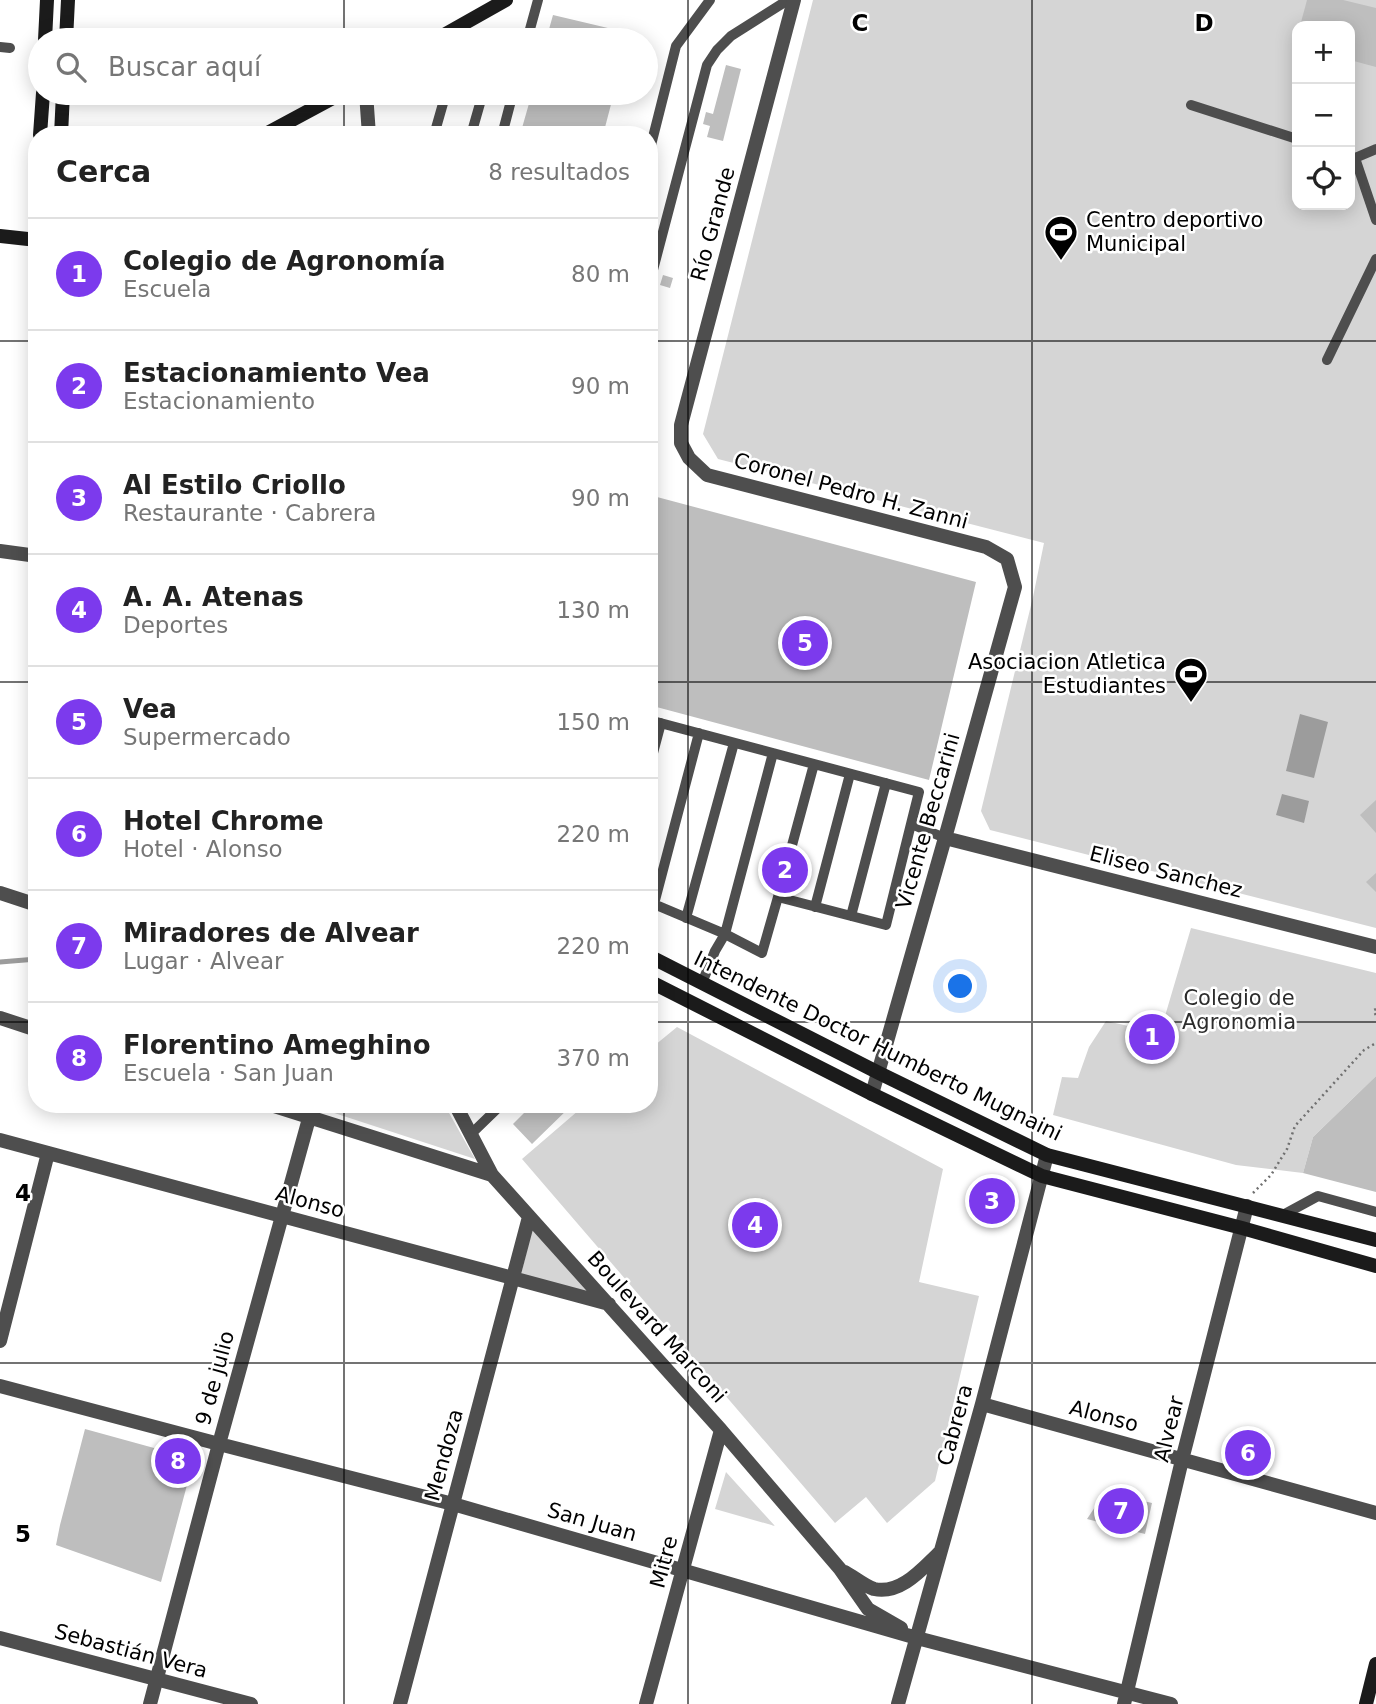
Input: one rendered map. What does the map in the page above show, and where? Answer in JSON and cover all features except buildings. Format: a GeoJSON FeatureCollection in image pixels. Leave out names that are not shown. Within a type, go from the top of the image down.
{"type":"FeatureCollection","features":[{"type":"Feature","properties":{"kind":"main road"},"geometry":{"type":"LineString","coordinates":[[46,28],[47,0]]}},
{"type":"Feature","properties":{"kind":"main road"},"geometry":{"type":"LineString","coordinates":[[67,28],[68,0]]}},
{"type":"Feature","properties":{"kind":"main road"},"geometry":{"type":"LineString","coordinates":[[455,28],[501,1]]}},
{"type":"Feature","properties":{"kind":"main road"},"geometry":{"type":"LineString","coordinates":[[41,126],[42,105]]}},
{"type":"Feature","properties":{"kind":"main road"},"geometry":{"type":"LineString","coordinates":[[61,126],[62,105]]}},
{"type":"Feature","properties":{"kind":"main road"},"geometry":{"type":"LineString","coordinates":[[281,126],[320,105]]}},
{"type":"Feature","properties":{"kind":"main road"},"geometry":{"type":"LineString","coordinates":[[0,236],[28,239]]}},
{"type":"Feature","properties":{"kind":"main road","name":"Intendente Doctor Humberto Mugnaini"},"geometry":{"type":"LineString","coordinates":[[658,961],[1047,1155],[1376,1240]]}},
{"type":"Feature","properties":{"kind":"main road","name":"Intendente Doctor Humberto Mugnaini"},"geometry":{"type":"LineString","coordinates":[[658,986],[1042,1176],[1376,1266]]}},
{"type":"Feature","properties":{"kind":"main road"},"geometry":{"type":"LineString","coordinates":[[1366,1704],[1376,1664]]}},
{"type":"Feature","properties":{"kind":"street","name":"Río Grande"},"geometry":{"type":"LineString","coordinates":[[689,458],[681,443],[681,425],[794,0]]}},
{"type":"Feature","properties":{"kind":"street"},"geometry":{"type":"LineString","coordinates":[[367,105],[368,126]]}},
{"type":"Feature","properties":{"kind":"street","name":"Coronel Pedro H. Zanni"},"geometry":{"type":"LineString","coordinates":[[689,458],[706,475],[986,547],[1007,559]]}},
{"type":"Feature","properties":{"kind":"street"},"geometry":{"type":"LineString","coordinates":[[0,551],[28,555]]}},
{"type":"Feature","properties":{"kind":"street","name":"Vicente Beccarini"},"geometry":{"type":"LineString","coordinates":[[872,1094],[1014,587],[1007,559]]}},
{"type":"Feature","properties":{"kind":"street","name":"Eliseo Sanchez"},"geometry":{"type":"LineString","coordinates":[[945,838],[1376,947]]}},
{"type":"Feature","properties":{"kind":"street"},"geometry":{"type":"LineString","coordinates":[[0,893],[28,902]]}},
{"type":"Feature","properties":{"kind":"street"},"geometry":{"type":"LineString","coordinates":[[0,1018],[28,1027]]}},
{"type":"Feature","properties":{"kind":"street","name":"9 de julio"},"geometry":{"type":"LineString","coordinates":[[149,1704],[310,1113]]}},
{"type":"Feature","properties":{"kind":"street"},"geometry":{"type":"LineString","coordinates":[[317,1113],[492,1175]]}},
{"type":"Feature","properties":{"kind":"street","name":"Boulevard Marconi"},"geometry":{"type":"LineString","coordinates":[[460,1113],[492,1175],[721,1430],[840,1569],[868,1609],[917,1638]]}},
{"type":"Feature","properties":{"kind":"street","name":"Alonso"},"geometry":{"type":"LineString","coordinates":[[0,1140],[610,1305]]}},
{"type":"Feature","properties":{"kind":"street"},"geometry":{"type":"LineString","coordinates":[[0,1341],[48,1153]]}},
{"type":"Feature","properties":{"kind":"street","name":"Cabrera"},"geometry":{"type":"LineString","coordinates":[[898,1704],[982,1405],[1047,1155]]}},
{"type":"Feature","properties":{"kind":"street","name":"Alvear"},"geometry":{"type":"LineString","coordinates":[[1125,1698],[1247,1206]]}},
{"type":"Feature","properties":{"kind":"street","name":"Mendoza"},"geometry":{"type":"LineString","coordinates":[[400,1704],[529,1217]]}},
{"type":"Feature","properties":{"kind":"street","name":"San Juan"},"geometry":{"type":"LineString","coordinates":[[0,1386],[453,1504],[1125,1698],[1171,1704]]}},
{"type":"Feature","properties":{"kind":"street","name":"Alonso"},"geometry":{"type":"LineString","coordinates":[[982,1405],[1376,1513]]}},
{"type":"Feature","properties":{"kind":"street","name":"Mitre"},"geometry":{"type":"LineString","coordinates":[[646,1704],[721,1430]]}},
{"type":"Feature","properties":{"kind":"street","name":"Boulevard Marconi"},"geometry":{"type":"LineString","coordinates":[[840,1569],[874,1589],[891,1589],[910,1580],[941,1551]]}},
{"type":"Feature","properties":{"kind":"street","name":"Sebastián Vera"},"geometry":{"type":"LineString","coordinates":[[0,1638],[251,1704]]}},
{"type":"Feature","properties":{"kind":"lane"},"geometry":{"type":"LineString","coordinates":[[530,28],[538,0]]}},
{"type":"Feature","properties":{"kind":"lane"},"geometry":{"type":"LineString","coordinates":[[656,126],[676,46],[710,0]]}},
{"type":"Feature","properties":{"kind":"lane"},"geometry":{"type":"LineString","coordinates":[[658,250],[706,65],[731,36],[788,0]]}},
{"type":"Feature","properties":{"kind":"lane"},"geometry":{"type":"LineString","coordinates":[[437,126],[443,105]]}},
{"type":"Feature","properties":{"kind":"lane"},"geometry":{"type":"LineString","coordinates":[[474,126],[480,105]]}},
{"type":"Feature","properties":{"kind":"lane"},"geometry":{"type":"LineString","coordinates":[[504,126],[510,105]]}},
{"type":"Feature","properties":{"kind":"lane"},"geometry":{"type":"LineString","coordinates":[[1191,105],[1292,137]]}},
{"type":"Feature","properties":{"kind":"lane"},"geometry":{"type":"LineString","coordinates":[[1355,156],[1376,149]]}},
{"type":"Feature","properties":{"kind":"lane"},"geometry":{"type":"LineString","coordinates":[[1355,164],[1376,220]]}},
{"type":"Feature","properties":{"kind":"lane"},"geometry":{"type":"LineString","coordinates":[[1365,188],[1376,192]]}},
{"type":"Feature","properties":{"kind":"lane"},"geometry":{"type":"LineString","coordinates":[[1327,360],[1376,259]]}},
{"type":"Feature","properties":{"kind":"lane"},"geometry":{"type":"LineString","coordinates":[[658,722],[919,792],[886,925],[778,897]]}},
{"type":"Feature","properties":{"kind":"lane"},"geometry":{"type":"LineString","coordinates":[[658,734],[661,723]]}},
{"type":"Feature","properties":{"kind":"lane"},"geometry":{"type":"LineString","coordinates":[[658,881],[699,733]]}},
{"type":"Feature","properties":{"kind":"lane"},"geometry":{"type":"LineString","coordinates":[[686,918],[734,743]]}},
{"type":"Feature","properties":{"kind":"lane"},"geometry":{"type":"LineString","coordinates":[[702,983],[725,934],[773,753]]}},
{"type":"Feature","properties":{"kind":"lane"},"geometry":{"type":"LineString","coordinates":[[658,906],[762,953],[814,764]]}},
{"type":"Feature","properties":{"kind":"lane"},"geometry":{"type":"LineString","coordinates":[[815,906],[850,774]]}},
{"type":"Feature","properties":{"kind":"lane"},"geometry":{"type":"LineString","coordinates":[[851,916],[886,783]]}},
{"type":"Feature","properties":{"kind":"lane"},"geometry":{"type":"LineString","coordinates":[[911,824],[945,838]]}},
{"type":"Feature","properties":{"kind":"lane"},"geometry":{"type":"LineString","coordinates":[[471,1134],[493,1113]]}},
{"type":"Feature","properties":{"kind":"lane"},"geometry":{"type":"LineString","coordinates":[[1283,1215],[1318,1196],[1376,1212]]}},
{"type":"Feature","properties":{"kind":"path"},"geometry":{"type":"LineString","coordinates":[[1376,1009],[1376,1016]]}},
{"type":"Feature","properties":{"kind":"path"},"geometry":{"type":"LineString","coordinates":[[1247,1206],[1253,1192],[1271,1175],[1287,1149],[1295,1126],[1364,1050],[1376,1043]]}},
{"type":"Feature","properties":{"kind":"green space","name":"Centro deportivo Municipal"},"geometry":{"type":"Polygon","coordinates":[[[813,0],[1376,0],[1376,928],[990,830],[981,811],[1044,543],[718,459],[703,434],[813,0]]]}},
{"type":"Feature","properties":{"kind":"green space","name":"Colegio de Agronomia"},"geometry":{"type":"Polygon","coordinates":[[[1191,928],[1376,973],[1376,1076],[1313,1137],[1303,1173],[1236,1165],[1053,1115],[1062,1077],[1078,1078],[1089,1047],[1106,1021],[1160,1033],[1191,928]]]}},
{"type":"Feature","properties":{"kind":"green space"},"geometry":{"type":"Polygon","coordinates":[[[677,1027],[943,1169],[919,1282],[979,1296],[935,1481],[887,1523],[866,1497],[835,1523],[522,1159],[576,1113],[658,1113],[658,1043],[677,1027]]]}},
{"type":"Feature","properties":{"kind":"green space"},"geometry":{"type":"Polygon","coordinates":[[[334,1113],[449,1113],[475,1159],[334,1113]]]}},
{"type":"Feature","properties":{"kind":"green space"},"geometry":{"type":"Polygon","coordinates":[[[532,1229],[594,1297],[521,1275],[532,1229]]]}},
{"type":"Feature","properties":{"kind":"green space"},"geometry":{"type":"Polygon","coordinates":[[[726,1472],[775,1526],[715,1509],[726,1472]]]}},
{"type":"Feature","properties":{"kind":"shaded area"},"geometry":{"type":"Polygon","coordinates":[[[1300,714],[1328,722],[1314,778],[1286,771],[1300,714]]]}},
{"type":"Feature","properties":{"kind":"shaded area"},"geometry":{"type":"Polygon","coordinates":[[[1282,794],[1309,801],[1304,823],[1276,815],[1282,794]]]}},
{"type":"Feature","properties":{"kind":"waterway"},"geometry":{"type":"LineString","coordinates":[[0,962],[28,960]]}},
{"type":"Feature","properties":{"kind":"place","name":"Centro deportivo Municipal"},"geometry":{"type":"Point","coordinates":[1061,262]}},
{"type":"Feature","properties":{"kind":"place","name":"Vea"},"geometry":{"type":"Point","coordinates":[805,643]}},
{"type":"Feature","properties":{"kind":"place","name":"Asociacion Atletica Estudiantes"},"geometry":{"type":"Point","coordinates":[1191,704]}},
{"type":"Feature","properties":{"kind":"place","name":"Estacionamiento Vea"},"geometry":{"type":"Point","coordinates":[785,870]}},
{"type":"Feature","properties":{"kind":"place","name":"Colegio de Agronomía"},"geometry":{"type":"Point","coordinates":[1152,1037]}},
{"type":"Feature","properties":{"kind":"place","name":"Al Estilo Criollo"},"geometry":{"type":"Point","coordinates":[992,1201]}},
{"type":"Feature","properties":{"kind":"place","name":"A. A. Atenas"},"geometry":{"type":"Point","coordinates":[755,1225]}},
{"type":"Feature","properties":{"kind":"place","name":"Hotel Chrome"},"geometry":{"type":"Point","coordinates":[1248,1453]}},
{"type":"Feature","properties":{"kind":"place","name":"Florentino Ameghino"},"geometry":{"type":"Point","coordinates":[178,1461]}},
{"type":"Feature","properties":{"kind":"place","name":"Miradores de Alvear"},"geometry":{"type":"Point","coordinates":[1121,1511]}}]}
